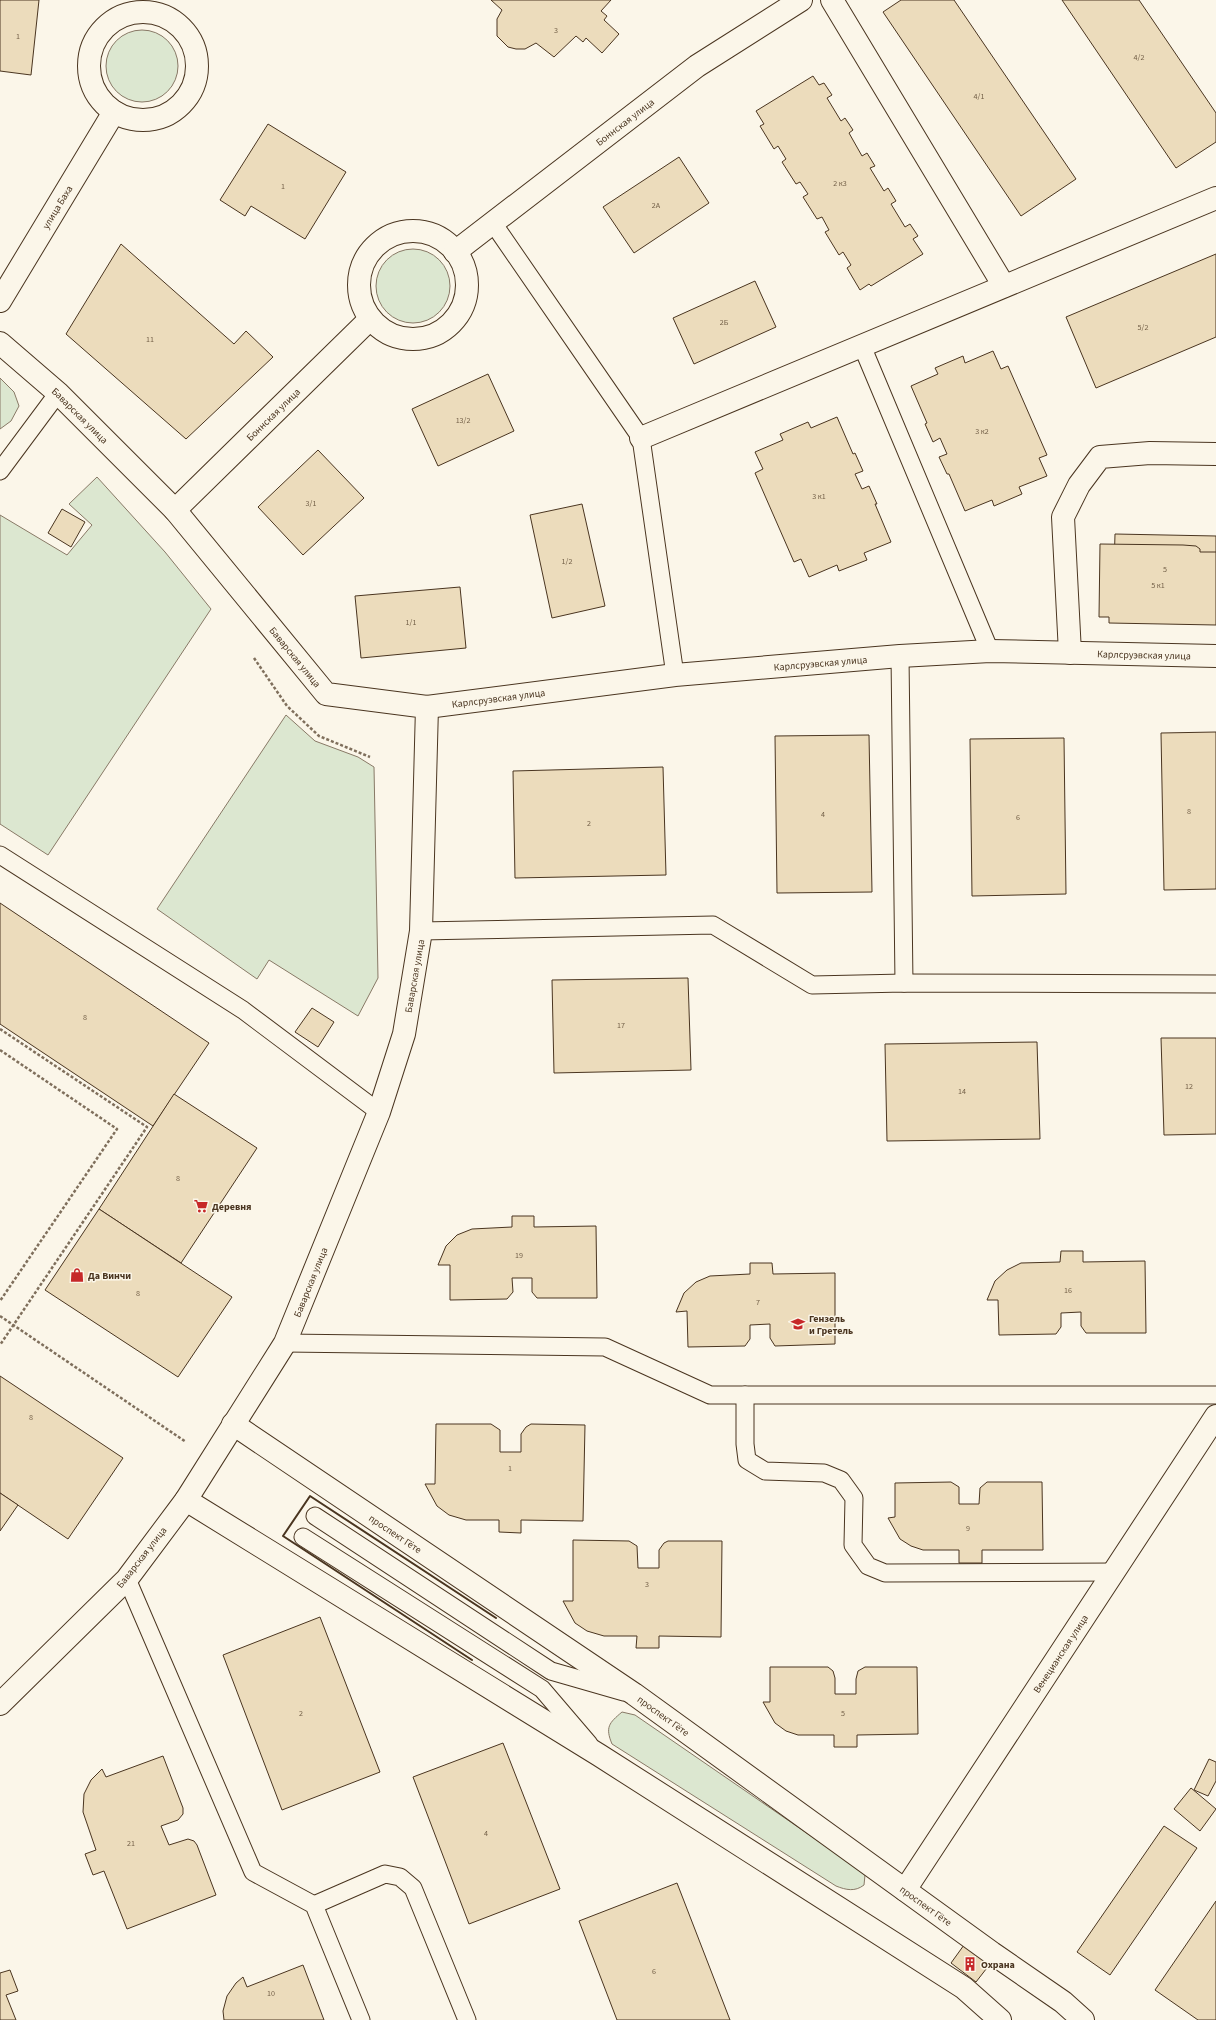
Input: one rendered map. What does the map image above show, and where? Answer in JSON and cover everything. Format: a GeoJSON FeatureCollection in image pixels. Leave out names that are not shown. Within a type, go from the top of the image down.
{"type":"FeatureCollection","features":[{"type":"Feature","properties":{"kind":"street","name":"Боннская улица"},"geometry":{"type":"LineString","coordinates":[[455,252],[698,66],[801,0]]}},
{"type":"Feature","properties":{"kind":"street"},"geometry":{"type":"LineString","coordinates":[[832,0],[1004,286]]}},
{"type":"Feature","properties":{"kind":"street"},"geometry":{"type":"LineString","coordinates":[[168,8],[178,25],[190,38],[196,56],[197,73],[191,91],[180,105],[166,116],[148,120],[130,119],[114,112],[100,100],[92,85],[88,67],[90,50],[98,34],[111,21],[128,13],[168,8]]}},
{"type":"Feature","properties":{"kind":"street","name":"улица Баха"},"geometry":{"type":"LineString","coordinates":[[0,301],[114,112]]}},
{"type":"Feature","properties":{"kind":"street"},"geometry":{"type":"LineString","coordinates":[[642,438],[1216,198]]}},
{"type":"Feature","properties":{"kind":"street"},"geometry":{"type":"LineString","coordinates":[[415,231],[433,235],[449,244],[460,258],[466,275],[467,293],[461,310],[450,324],[436,335],[418,340],[400,338],[384,332],[370,319],[362,304],[358,287],[360,275],[368,253],[381,241],[398,233],[415,231]]}},
{"type":"Feature","properties":{"kind":"street","name":"Боннская улица"},"geometry":{"type":"LineString","coordinates":[[175,510],[370,319]]}},
{"type":"Feature","properties":{"kind":"street","name":"Баварская улица"},"geometry":{"type":"LineString","coordinates":[[0,343],[58,393],[175,510],[326,694],[428,707],[421,931],[404,1034],[379,1112],[285,1343],[186,1500],[127,1579],[3,1698]]}},
{"type":"Feature","properties":{"kind":"street"},"geometry":{"type":"LineString","coordinates":[[1070,653],[1063,517],[1079,485],[1100,457],[1150,453],[1216,454]]}},
{"type":"Feature","properties":{"kind":"street","name":"Карлсруэвская улица"},"geometry":{"type":"LineString","coordinates":[[428,707],[675,676],[900,656],[990,651],[1216,656]]}},
{"type":"Feature","properties":{"kind":"street","name":"Венецианская улица"},"geometry":{"type":"LineString","coordinates":[[905,1890],[1216,1416]]}},
{"type":"Feature","properties":{"kind":"street","name":"проспект Гёте"},"geometry":{"type":"LineString","coordinates":[[233,1424],[634,1694],[1063,2002],[1083,2020]]}},
{"type":"Feature","properties":{"kind":"street"},"geometry":{"type":"LineString","coordinates":[[186,1500],[599,1755],[964,1988],[1000,2020]]}},
{"type":"Feature","properties":{"kind":"lane"},"geometry":{"type":"LineString","coordinates":[[493,223],[642,438],[675,676]]}},
{"type":"Feature","properties":{"kind":"lane"},"geometry":{"type":"LineString","coordinates":[[862,346],[990,651]]}},
{"type":"Feature","properties":{"kind":"lane"},"geometry":{"type":"LineString","coordinates":[[0,471],[58,393]]}},
{"type":"Feature","properties":{"kind":"lane"},"geometry":{"type":"LineString","coordinates":[[900,656],[904,983]]}},
{"type":"Feature","properties":{"kind":"lane"},"geometry":{"type":"LineString","coordinates":[[0,855],[243,1010],[379,1112]]}},
{"type":"Feature","properties":{"kind":"lane"},"geometry":{"type":"LineString","coordinates":[[421,931],[713,925],[812,985],[904,983],[1216,984]]}},
{"type":"Feature","properties":{"kind":"lane"},"geometry":{"type":"LineString","coordinates":[[285,1343],[605,1347],[710,1395],[1216,1395]]}},
{"type":"Feature","properties":{"kind":"lane"},"geometry":{"type":"LineString","coordinates":[[745,1395],[745,1444],[747,1460],[765,1471],[824,1472],[841,1480],[854,1498],[853,1546],[868,1566],[884,1573],[1114,1572]]}},
{"type":"Feature","properties":{"kind":"lane"},"geometry":{"type":"LineString","coordinates":[[316,1516],[551,1671],[634,1694]]}},
{"type":"Feature","properties":{"kind":"lane"},"geometry":{"type":"LineString","coordinates":[[303,1537],[542,1689],[599,1755]]}},
{"type":"Feature","properties":{"kind":"lane"},"geometry":{"type":"LineString","coordinates":[[127,1579],[253,1872],[314,1905],[360,2020]]}},
{"type":"Feature","properties":{"kind":"lane"},"geometry":{"type":"LineString","coordinates":[[314,1905],[385,1874],[400,1877],[413,1888],[467,2020]]}},
{"type":"Feature","properties":{"kind":"path"},"geometry":{"type":"LineString","coordinates":[[0,1029],[147,1127],[0,1345]]}},
{"type":"Feature","properties":{"kind":"path"},"geometry":{"type":"LineString","coordinates":[[0,1050],[117,1129],[0,1302]]}},
{"type":"Feature","properties":{"kind":"path"},"geometry":{"type":"LineString","coordinates":[[0,1316],[211,1460]]}},
{"type":"Feature","properties":{"kind":"green space"},"geometry":{"type":"Polygon","coordinates":[[[135,30],[149,30],[156,32],[168,40],[176,52],[178,66],[176,80],[168,92],[156,100],[149,102],[135,102],[128,100],[116,92],[108,80],[106,73],[106,59],[108,52],[116,40],[128,32],[135,30]]]}},
{"type":"Feature","properties":{"kind":"green space"},"geometry":{"type":"Polygon","coordinates":[[[413,249],[427,252],[439,260],[447,272],[450,286],[447,300],[439,312],[427,320],[413,323],[399,320],[387,312],[379,300],[376,286],[379,272],[387,260],[399,252],[413,249]]]}},
{"type":"Feature","properties":{"kind":"green space"},"geometry":{"type":"Polygon","coordinates":[[[0,378],[14,392],[19,406],[11,421],[0,429],[0,378]]]}},
{"type":"Feature","properties":{"kind":"green space"},"geometry":{"type":"Polygon","coordinates":[[[97,477],[165,552],[211,609],[48,855],[0,824],[0,515],[67,555],[92,525],[69,504],[97,477]]]}},
{"type":"Feature","properties":{"kind":"green space"},"geometry":{"type":"Polygon","coordinates":[[[286,715],[315,741],[358,757],[374,767],[378,978],[358,1016],[269,960],[257,979],[157,909],[286,715]]]}},
{"type":"Feature","properties":{"kind":"green space"},"geometry":{"type":"Polygon","coordinates":[[[622,1712],[635,1715],[859,1869],[865,1875],[864,1885],[857,1889],[850,1890],[836,1886],[612,1744],[609,1733],[611,1722],[622,1712]]]}},
{"type":"Feature","properties":{"kind":"building"},"geometry":{"type":"Polygon","coordinates":[[[0,0],[39,0],[31,75],[0,71],[0,0]]]}},
{"type":"Feature","properties":{"kind":"building"},"geometry":{"type":"Polygon","coordinates":[[[491,0],[611,0],[601,11],[607,16],[604,20],[619,34],[602,53],[586,38],[583,42],[576,36],[554,57],[536,43],[525,49],[508,47],[497,36],[497,19],[502,10],[491,0]]]}},
{"type":"Feature","properties":{"kind":"building"},"geometry":{"type":"Polygon","coordinates":[[[901,0],[954,0],[1076,179],[1021,216],[883,12],[901,0]]]}},
{"type":"Feature","properties":{"kind":"building"},"geometry":{"type":"Polygon","coordinates":[[[1062,0],[1139,0],[1216,113],[1216,142],[1176,168],[1062,0]]]}},
{"type":"Feature","properties":{"kind":"building"},"geometry":{"type":"Polygon","coordinates":[[[813,76],[819,85],[824,83],[832,95],[827,98],[841,121],[845,118],[853,130],[849,133],[862,156],[867,153],[875,166],[870,168],[884,191],[888,188],[896,201],[891,204],[905,227],[910,224],[918,236],[913,239],[923,254],[871,286],[869,284],[860,290],[847,268],[851,265],[843,252],[839,255],[825,232],[829,230],[822,217],[817,219],[803,197],[808,194],[800,182],[796,184],[782,162],[786,159],[778,146],[774,149],[760,126],[764,124],[756,111],[813,76]]]}},
{"type":"Feature","properties":{"kind":"building"},"geometry":{"type":"Polygon","coordinates":[[[268,124],[346,172],[305,239],[251,206],[245,216],[220,200],[268,124]]]}},
{"type":"Feature","properties":{"kind":"building"},"geometry":{"type":"Polygon","coordinates":[[[679,157],[709,203],[634,253],[603,207],[679,157]]]}},
{"type":"Feature","properties":{"kind":"building"},"geometry":{"type":"Polygon","coordinates":[[[121,244],[234,344],[246,331],[273,357],[186,439],[66,334],[121,244]]]}},
{"type":"Feature","properties":{"kind":"building"},"geometry":{"type":"Polygon","coordinates":[[[1216,254],[1216,337],[1096,388],[1066,317],[1216,254]]]}},
{"type":"Feature","properties":{"kind":"building"},"geometry":{"type":"Polygon","coordinates":[[[755,281],[776,327],[694,364],[673,318],[755,281]]]}},
{"type":"Feature","properties":{"kind":"building"},"geometry":{"type":"Polygon","coordinates":[[[993,351],[1001,369],[1008,366],[1047,455],[1039,458],[1047,476],[1019,487],[1022,494],[994,506],[992,500],[965,511],[949,474],[947,474],[939,457],[947,454],[940,438],[933,442],[925,424],[927,423],[911,386],[938,374],[935,368],[963,356],[965,363],[993,351]]]}},
{"type":"Feature","properties":{"kind":"building"},"geometry":{"type":"Polygon","coordinates":[[[488,374],[514,431],[438,466],[412,409],[488,374]]]}},
{"type":"Feature","properties":{"kind":"building"},"geometry":{"type":"Polygon","coordinates":[[[837,417],[853,454],[855,453],[863,471],[855,474],[862,489],[869,486],[891,542],[864,553],[867,560],[839,571],[837,565],[809,577],[801,559],[794,562],[755,473],[763,469],[755,452],[783,440],[780,434],[808,422],[811,428],[837,417]]]}},
{"type":"Feature","properties":{"kind":"building"},"geometry":{"type":"Polygon","coordinates":[[[318,450],[364,498],[303,555],[258,507],[318,450]]]}},
{"type":"Feature","properties":{"kind":"building"},"geometry":{"type":"Polygon","coordinates":[[[582,504],[605,606],[552,618],[530,515],[582,504]]]}},
{"type":"Feature","properties":{"kind":"building"},"geometry":{"type":"Polygon","coordinates":[[[62,509],[85,522],[71,547],[48,533],[62,509]]]}},
{"type":"Feature","properties":{"kind":"building"},"geometry":{"type":"Polygon","coordinates":[[[1115,534],[1216,536],[1216,605],[1113,603],[1115,534]]]}},
{"type":"Feature","properties":{"kind":"building"},"geometry":{"type":"Polygon","coordinates":[[[1100,544],[1183,545],[1196,546],[1200,549],[1200,552],[1216,552],[1216,625],[1109,623],[1109,617],[1099,617],[1100,544]]]}},
{"type":"Feature","properties":{"kind":"building"},"geometry":{"type":"Polygon","coordinates":[[[460,587],[466,648],[361,658],[355,596],[460,587]]]}},
{"type":"Feature","properties":{"kind":"building"},"geometry":{"type":"Polygon","coordinates":[[[1216,732],[1216,889],[1164,890],[1161,733],[1216,732]]]}},
{"type":"Feature","properties":{"kind":"building"},"geometry":{"type":"Polygon","coordinates":[[[869,735],[872,892],[777,893],[775,736],[869,735]]]}},
{"type":"Feature","properties":{"kind":"building"},"geometry":{"type":"Polygon","coordinates":[[[1064,738],[1066,894],[972,896],[970,739],[1064,738]]]}},
{"type":"Feature","properties":{"kind":"building"},"geometry":{"type":"Polygon","coordinates":[[[663,767],[666,875],[515,878],[513,771],[663,767]]]}},
{"type":"Feature","properties":{"kind":"building"},"geometry":{"type":"Polygon","coordinates":[[[0,903],[209,1043],[153,1126],[0,1024],[0,903]]]}},
{"type":"Feature","properties":{"kind":"building"},"geometry":{"type":"Polygon","coordinates":[[[688,978],[691,1070],[554,1073],[552,980],[688,978]]]}},
{"type":"Feature","properties":{"kind":"building"},"geometry":{"type":"Polygon","coordinates":[[[312,1008],[334,1022],[318,1047],[295,1032],[312,1008]]]}},
{"type":"Feature","properties":{"kind":"building"},"geometry":{"type":"Polygon","coordinates":[[[1161,1038],[1216,1038],[1216,1134],[1164,1135],[1161,1038]]]}},
{"type":"Feature","properties":{"kind":"building"},"geometry":{"type":"Polygon","coordinates":[[[1037,1042],[1040,1139],[887,1141],[885,1044],[1037,1042]]]}},
{"type":"Feature","properties":{"kind":"building"},"geometry":{"type":"Polygon","coordinates":[[[174,1094],[257,1148],[181,1263],[99,1209],[174,1094]]]}},
{"type":"Feature","properties":{"kind":"building"},"geometry":{"type":"Polygon","coordinates":[[[99,1209],[232,1297],[178,1377],[45,1290],[99,1209]]]}},
{"type":"Feature","properties":{"kind":"building"},"geometry":{"type":"Polygon","coordinates":[[[512,1216],[534,1216],[534,1227],[596,1226],[597,1298],[537,1298],[532,1292],[532,1278],[512,1278],[513,1292],[507,1299],[450,1300],[450,1265],[438,1265],[446,1246],[457,1235],[472,1229],[512,1227],[512,1216]]]}},
{"type":"Feature","properties":{"kind":"building"},"geometry":{"type":"Polygon","coordinates":[[[1061,1251],[1083,1251],[1083,1262],[1145,1261],[1146,1333],[1086,1333],[1081,1326],[1081,1312],[1061,1313],[1061,1327],[1056,1334],[999,1335],[998,1300],[987,1300],[995,1281],[1007,1270],[1021,1263],[1060,1262],[1061,1251]]]}},
{"type":"Feature","properties":{"kind":"building"},"geometry":{"type":"Polygon","coordinates":[[[750,1263],[772,1263],[773,1274],[835,1273],[835,1344],[775,1346],[770,1338],[770,1324],[750,1325],[750,1339],[745,1346],[688,1347],[687,1311],[676,1312],[684,1293],[696,1282],[710,1276],[750,1274],[750,1263]]]}},
{"type":"Feature","properties":{"kind":"building"},"geometry":{"type":"Polygon","coordinates":[[[0,1376],[123,1458],[68,1539],[0,1493],[0,1376]]]}},
{"type":"Feature","properties":{"kind":"building"},"geometry":{"type":"Polygon","coordinates":[[[436,1424],[491,1424],[500,1430],[500,1452],[521,1452],[521,1434],[526,1427],[531,1424],[585,1425],[583,1521],[521,1520],[521,1533],[499,1532],[499,1520],[466,1520],[449,1515],[437,1506],[425,1484],[435,1484],[436,1424]]]}},
{"type":"Feature","properties":{"kind":"building"},"geometry":{"type":"Polygon","coordinates":[[[951,1482],[959,1487],[959,1504],[979,1504],[980,1488],[987,1482],[1042,1482],[1043,1550],[982,1550],[982,1563],[959,1563],[959,1550],[923,1550],[911,1546],[900,1539],[888,1518],[895,1517],[895,1483],[951,1482]]]}},
{"type":"Feature","properties":{"kind":"building"},"geometry":{"type":"Polygon","coordinates":[[[0,1493],[18,1505],[0,1531],[0,1493]]]}},
{"type":"Feature","properties":{"kind":"building"},"geometry":{"type":"Polygon","coordinates":[[[573,1540],[629,1541],[637,1546],[638,1568],[659,1568],[659,1550],[664,1543],[668,1541],[722,1541],[721,1637],[659,1636],[659,1648],[636,1648],[637,1636],[604,1636],[587,1631],[575,1623],[563,1601],[573,1601],[573,1540]]]}},
{"type":"Feature","properties":{"kind":"building"},"geometry":{"type":"Polygon","coordinates":[[[320,1617],[380,1772],[282,1810],[223,1655],[320,1617]]]}},
{"type":"Feature","properties":{"kind":"building"},"geometry":{"type":"Polygon","coordinates":[[[770,1667],[828,1667],[833,1671],[835,1678],[835,1694],[856,1694],[856,1679],[858,1671],[865,1667],[917,1667],[918,1734],[857,1735],[857,1747],[834,1747],[834,1735],[798,1735],[786,1731],[775,1723],[763,1702],[770,1702],[770,1667]]]}},
{"type":"Feature","properties":{"kind":"building"},"geometry":{"type":"Polygon","coordinates":[[[503,1743],[560,1889],[469,1924],[413,1777],[503,1743]]]}},
{"type":"Feature","properties":{"kind":"building"},"geometry":{"type":"Polygon","coordinates":[[[163,1756],[183,1808],[183,1814],[178,1820],[161,1826],[169,1845],[188,1839],[194,1841],[197,1845],[216,1895],[127,1929],[104,1871],[93,1875],[85,1854],[96,1850],[83,1812],[84,1794],[91,1780],[102,1769],[106,1777],[163,1756]]]}},
{"type":"Feature","properties":{"kind":"building"},"geometry":{"type":"Polygon","coordinates":[[[1209,1759],[1216,1762],[1216,1781],[1208,1796],[1194,1790],[1209,1759]]]}},
{"type":"Feature","properties":{"kind":"building"},"geometry":{"type":"Polygon","coordinates":[[[1191,1788],[1216,1809],[1200,1831],[1174,1809],[1191,1788]]]}},
{"type":"Feature","properties":{"kind":"building"},"geometry":{"type":"Polygon","coordinates":[[[1164,1826],[1197,1848],[1110,1975],[1077,1952],[1164,1826]]]}},
{"type":"Feature","properties":{"kind":"building"},"geometry":{"type":"Polygon","coordinates":[[[677,1883],[730,2020],[617,2020],[579,1921],[677,1883]]]}},
{"type":"Feature","properties":{"kind":"building"},"geometry":{"type":"Polygon","coordinates":[[[1216,1901],[1216,2020],[1198,2020],[1155,1990],[1216,1901]]]}},
{"type":"Feature","properties":{"kind":"building","name":"Охрана"},"geometry":{"type":"Polygon","coordinates":[[[964,1945],[990,1964],[976,1982],[951,1963],[964,1945]]]}},
{"type":"Feature","properties":{"kind":"building"},"geometry":{"type":"Polygon","coordinates":[[[303,1965],[324,2020],[224,2020],[223,2011],[227,1996],[236,1983],[243,1977],[247,1987],[303,1965]]]}},
{"type":"Feature","properties":{"kind":"building"},"geometry":{"type":"Polygon","coordinates":[[[10,1970],[18,1991],[6,1995],[16,2020],[0,2020],[0,1973],[10,1970]]]}},
{"type":"Feature","properties":{"kind":"wall"},"geometry":{"type":"LineString","coordinates":[[472,1660],[283,1536],[310,1496],[496,1618]]}},
{"type":"Feature","properties":{"kind":"place","name":"Деревня"},"geometry":{"type":"Point","coordinates":[201,1206]}},
{"type":"Feature","properties":{"kind":"place","name":"Да Винчи"},"geometry":{"type":"Point","coordinates":[77,1275]}},
{"type":"Feature","properties":{"kind":"place","name":"Гензель и Гретель"},"geometry":{"type":"Point","coordinates":[798,1324]}},
{"type":"Feature","properties":{"kind":"place","name":"Охрана"},"geometry":{"type":"Point","coordinates":[970,1964]}}]}
